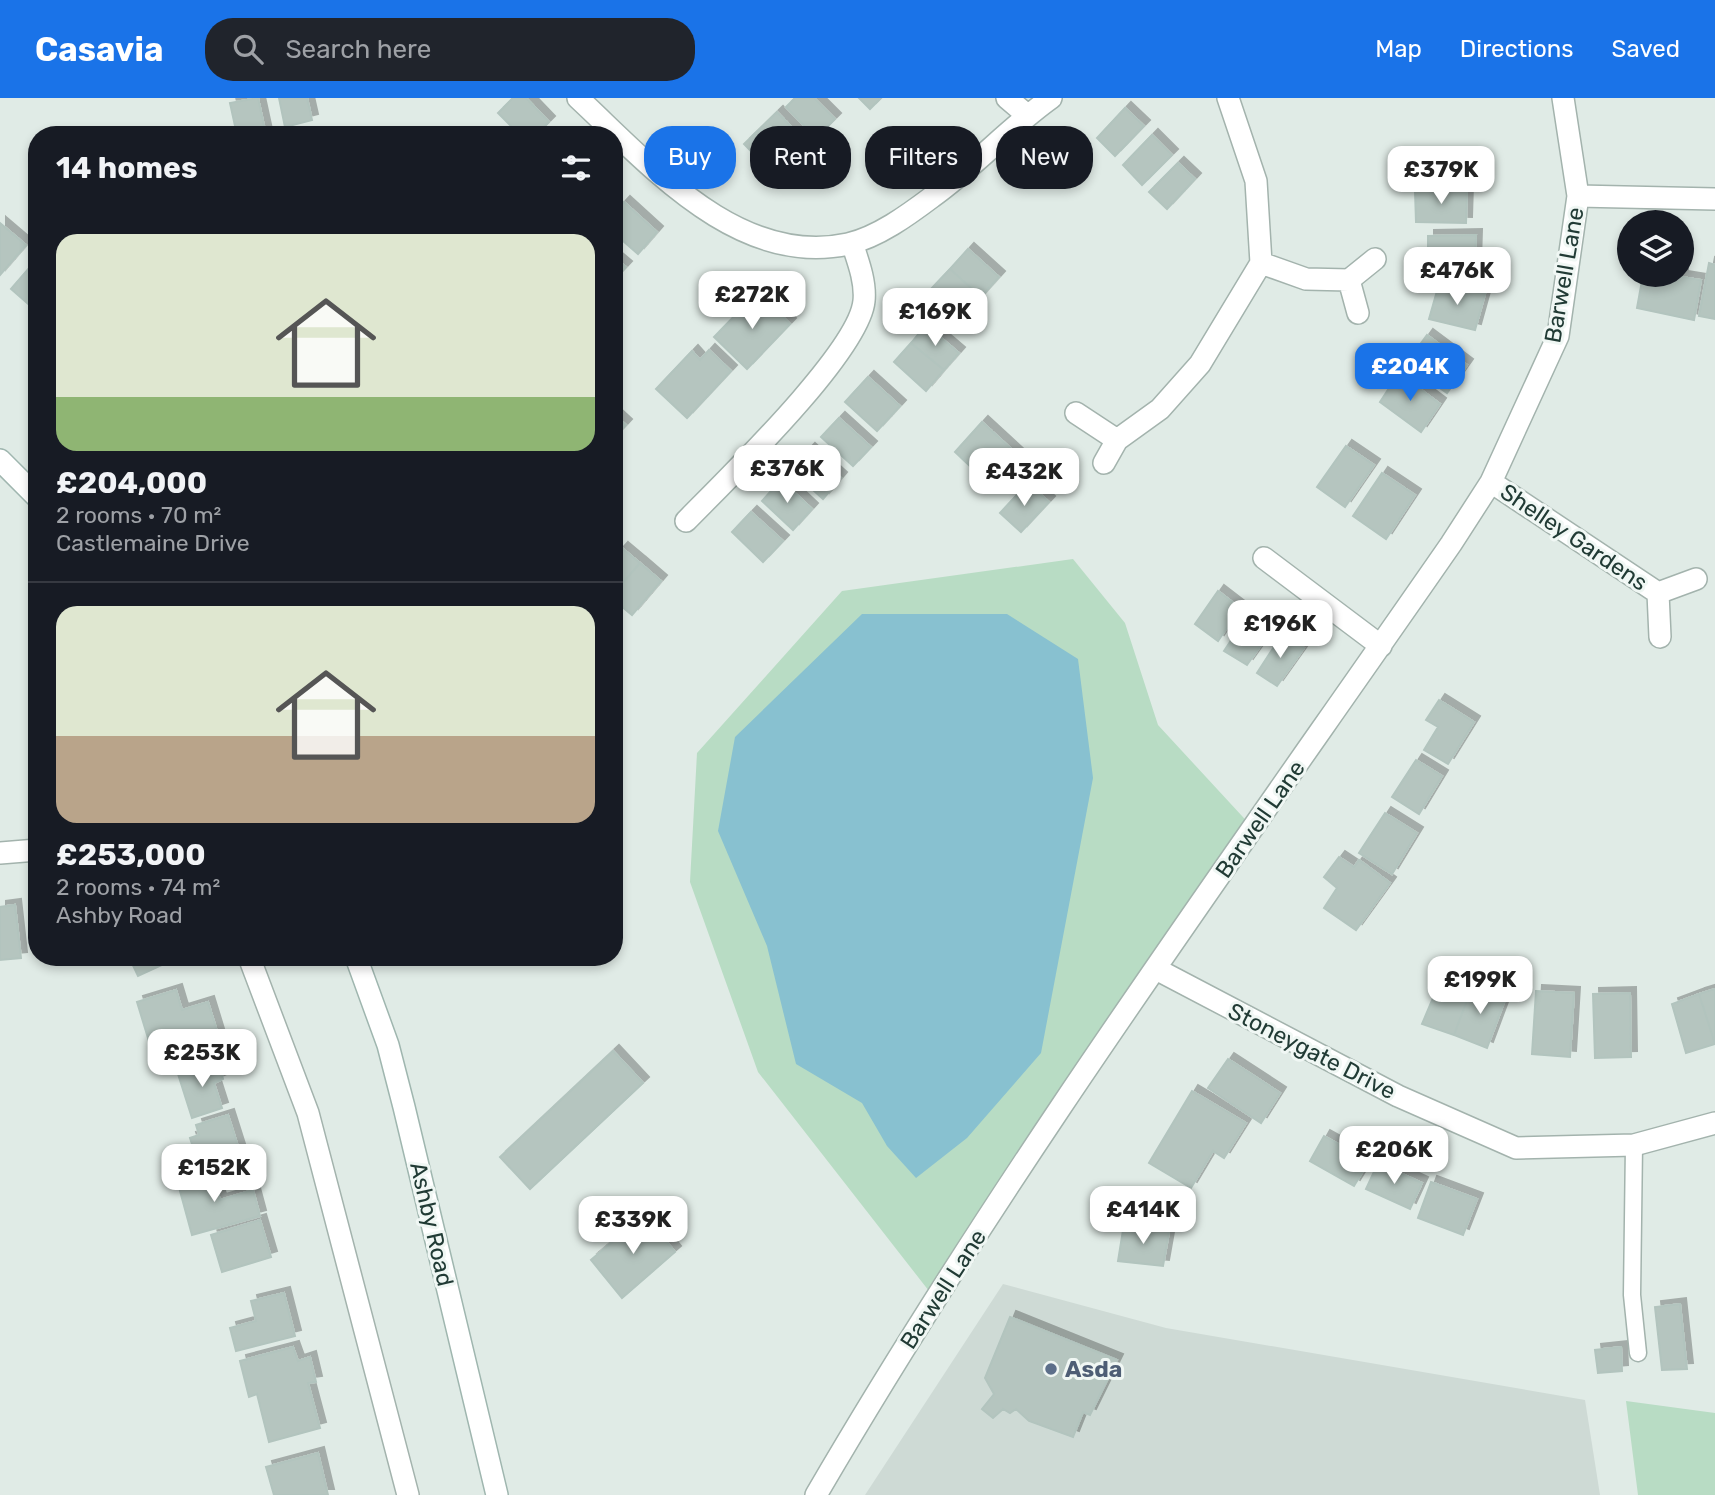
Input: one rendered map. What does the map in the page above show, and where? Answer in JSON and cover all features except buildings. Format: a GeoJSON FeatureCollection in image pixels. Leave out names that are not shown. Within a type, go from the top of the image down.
{"type":"FeatureCollection","features":[{"type":"Feature","properties":{"kind":"street"},"geometry":{"type":"LineString","coordinates":[[578,98],[602,126]]}},
{"type":"Feature","properties":{"kind":"street"},"geometry":{"type":"LineString","coordinates":[[1007,98],[1027,116]]}},
{"type":"Feature","properties":{"kind":"street"},"geometry":{"type":"LineString","coordinates":[[623,150],[731,226],[795,246],[822,248],[852,243],[898,221],[935,195],[1051,98]]}},
{"type":"Feature","properties":{"kind":"street"},"geometry":{"type":"LineString","coordinates":[[1104,463],[1117,440],[1160,410],[1200,364],[1261,263],[1256,181],[1228,98]]}},
{"type":"Feature","properties":{"kind":"street","name":"Barwell Lane"},"geometry":{"type":"LineString","coordinates":[[816,1495],[886,1375],[1156,969],[1381,646],[1491,482],[1558,335],[1578,196],[1563,98]]}},
{"type":"Feature","properties":{"kind":"street"},"geometry":{"type":"LineString","coordinates":[[1578,196],[1715,199]]}},
{"type":"Feature","properties":{"kind":"street"},"geometry":{"type":"LineString","coordinates":[[686,521],[809,391],[853,333],[864,302],[861,270],[852,243]]}},
{"type":"Feature","properties":{"kind":"street"},"geometry":{"type":"LineString","coordinates":[[1261,263],[1306,279],[1349,280],[1375,259]]}},
{"type":"Feature","properties":{"kind":"street"},"geometry":{"type":"LineString","coordinates":[[1349,280],[1358,313]]}},
{"type":"Feature","properties":{"kind":"street"},"geometry":{"type":"LineString","coordinates":[[1076,413],[1117,440]]}},
{"type":"Feature","properties":{"kind":"street"},"geometry":{"type":"LineString","coordinates":[[0,460],[28,488]]}},
{"type":"Feature","properties":{"kind":"street","name":"Shelley Gardens"},"geometry":{"type":"LineString","coordinates":[[1491,482],[1658,593]]}},
{"type":"Feature","properties":{"kind":"street"},"geometry":{"type":"LineString","coordinates":[[1264,558],[1381,646]]}},
{"type":"Feature","properties":{"kind":"street","name":"Shelley Gardens"},"geometry":{"type":"LineString","coordinates":[[1658,593],[1696,579]]}},
{"type":"Feature","properties":{"kind":"street","name":"Shelley Gardens"},"geometry":{"type":"LineString","coordinates":[[1658,593],[1660,637]]}},
{"type":"Feature","properties":{"kind":"street"},"geometry":{"type":"LineString","coordinates":[[0,853],[28,851]]}},
{"type":"Feature","properties":{"kind":"street"},"geometry":{"type":"LineString","coordinates":[[252,966],[308,1113],[408,1495]]}},
{"type":"Feature","properties":{"kind":"street","name":"Ashby Road"},"geometry":{"type":"LineString","coordinates":[[359,966],[388,1045],[497,1495]]}},
{"type":"Feature","properties":{"kind":"street","name":"Stoneygate Drive"},"geometry":{"type":"LineString","coordinates":[[1156,969],[1398,1096],[1516,1148],[1634,1145],[1715,1123]]}},
{"type":"Feature","properties":{"kind":"lane"},"geometry":{"type":"LineString","coordinates":[[1634,1145],[1632,1295],[1638,1353]]}},
{"type":"Feature","properties":{"kind":"shaded area"},"geometry":{"type":"Polygon","coordinates":[[[1003,1284],[1166,1328],[1585,1400],[1600,1495],[865,1495],[1003,1284]]]}},
{"type":"Feature","properties":{"kind":"green space"},"geometry":{"type":"Polygon","coordinates":[[[1073,559],[1125,623],[1158,725],[1254,829],[936,1300],[758,1072],[690,882],[697,753],[842,591],[1073,559]]]}},
{"type":"Feature","properties":{"kind":"green space"},"geometry":{"type":"Polygon","coordinates":[[[1626,1401],[1715,1413],[1715,1495],[1638,1495],[1626,1401]]]}},
{"type":"Feature","properties":{"kind":"water"},"geometry":{"type":"Polygon","coordinates":[[[862,614],[1007,614],[1078,659],[1093,778],[1041,1053],[967,1138],[916,1178],[887,1146],[862,1103],[796,1064],[767,946],[718,831],[735,737],[862,614]]]}},
{"type":"Feature","properties":{"kind":"place","name":"Asda"},"geometry":{"type":"Point","coordinates":[1051,1369]}}]}
